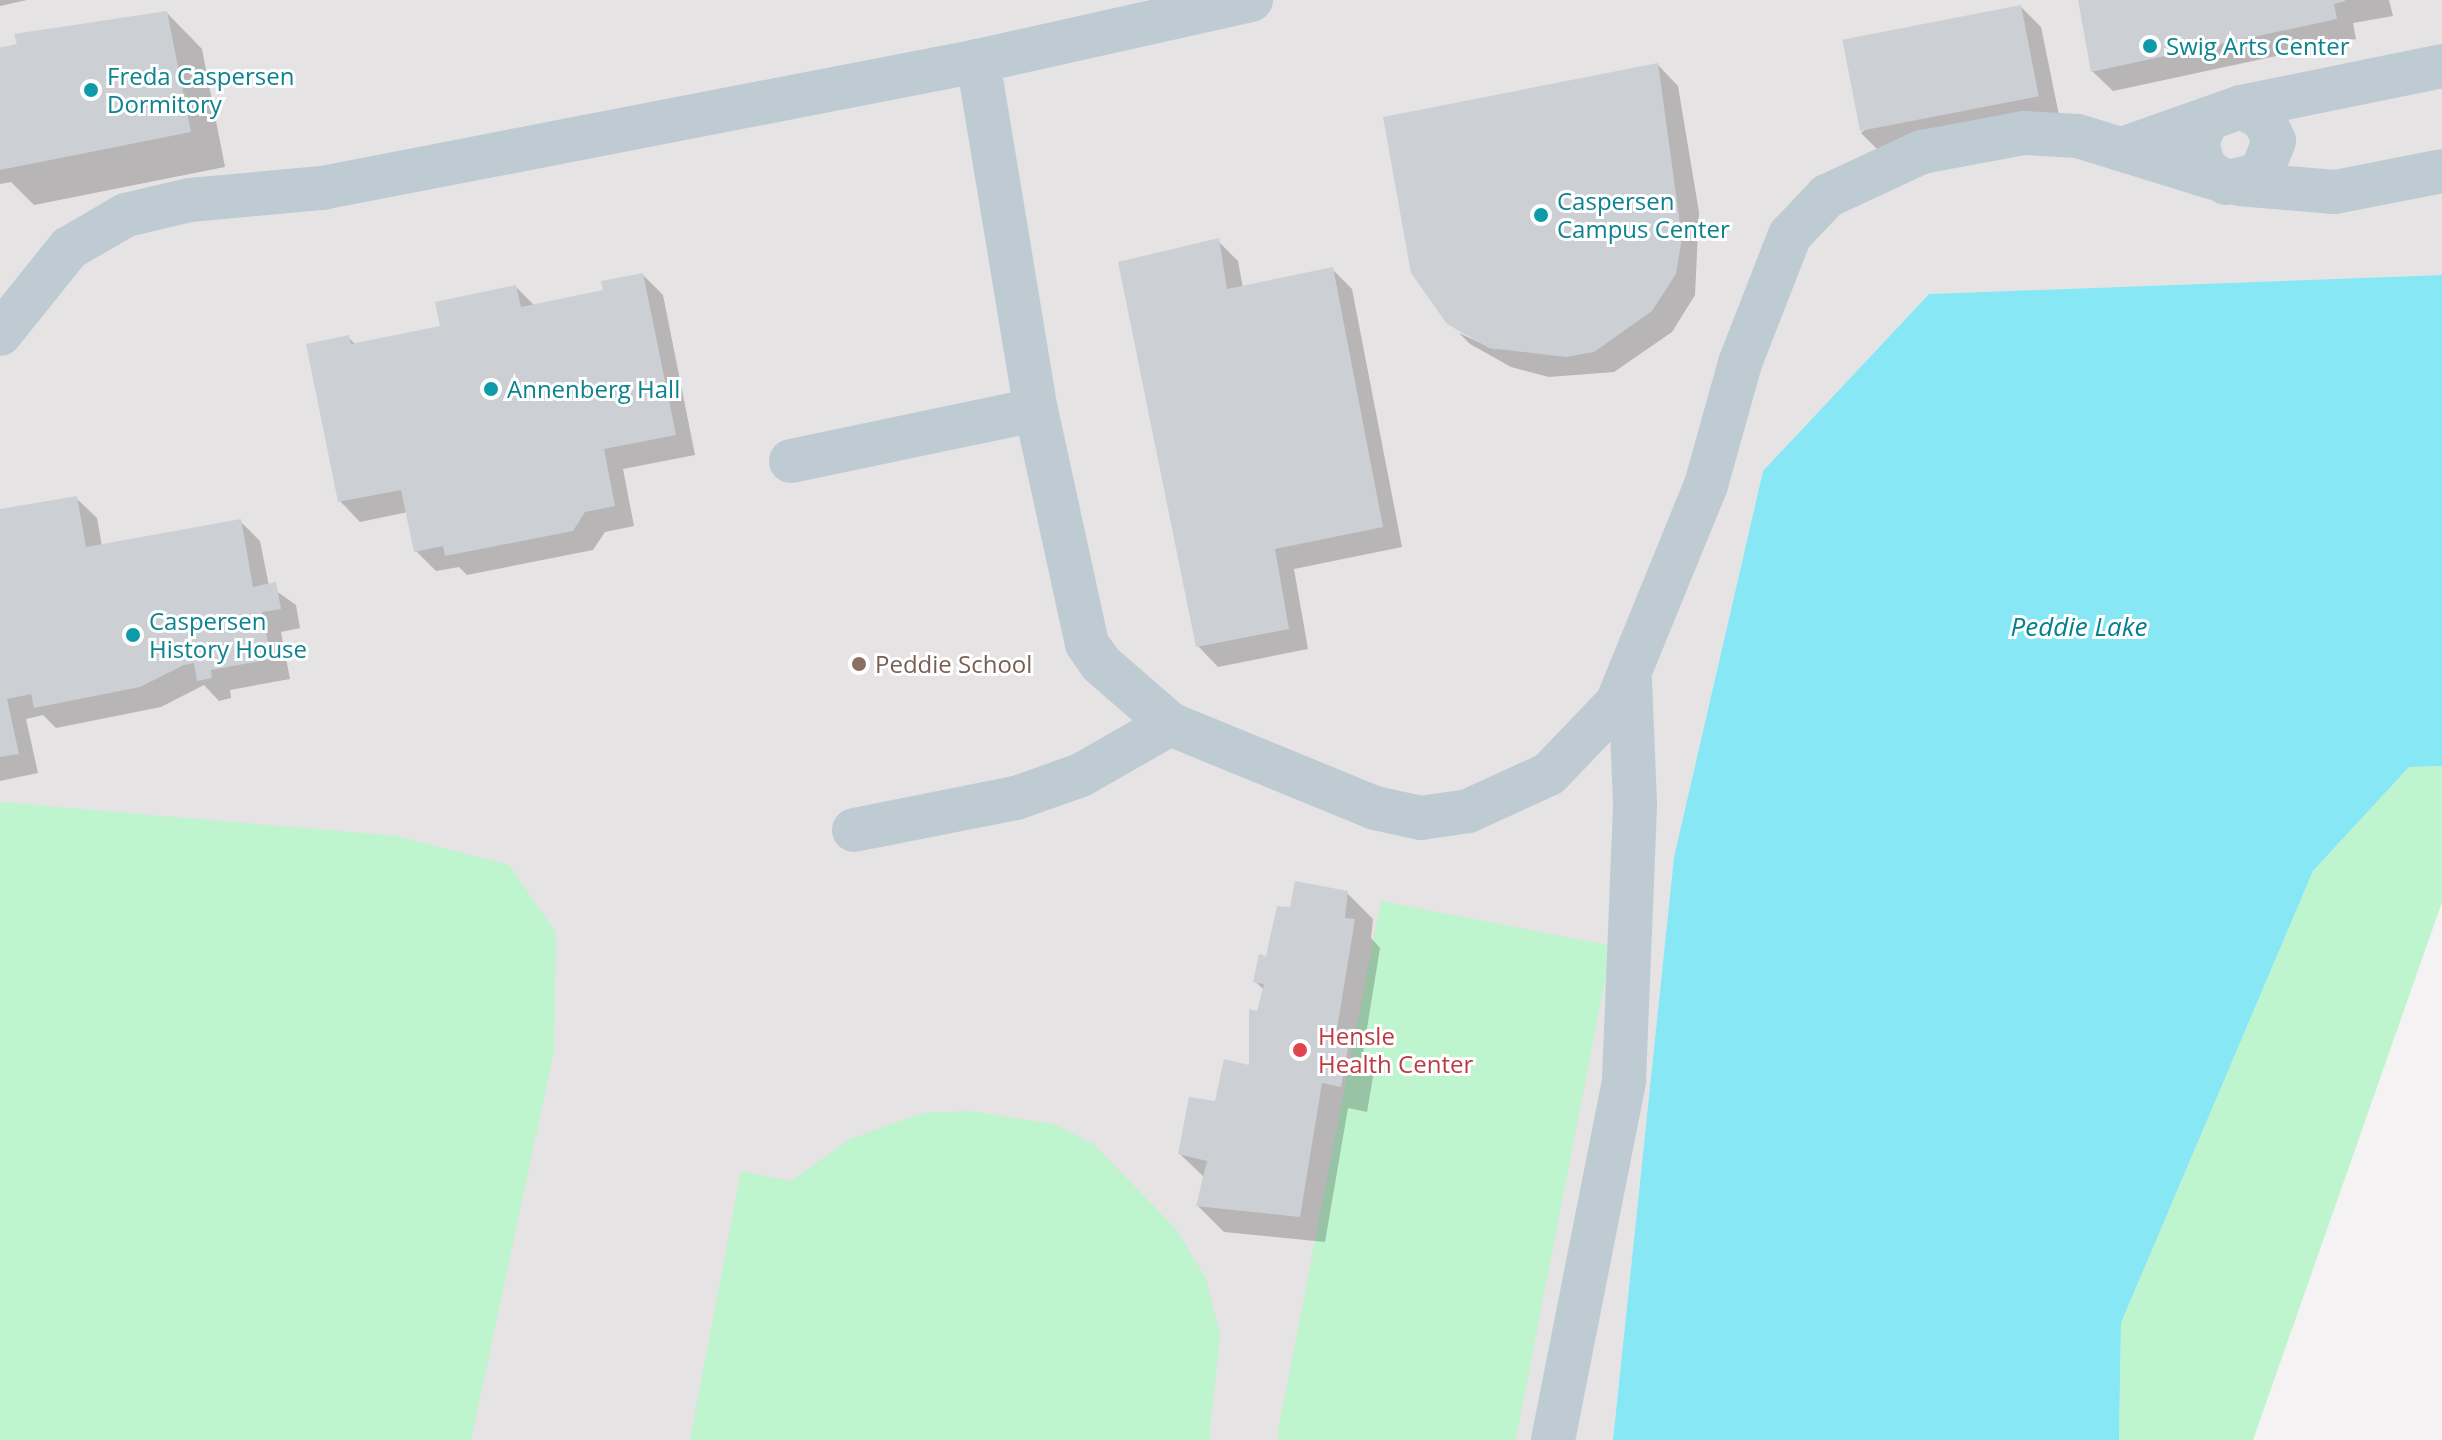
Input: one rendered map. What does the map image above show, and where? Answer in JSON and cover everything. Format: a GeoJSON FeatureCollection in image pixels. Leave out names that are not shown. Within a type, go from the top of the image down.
{"type":"FeatureCollection","features":[{"type":"Feature","properties":{"kind":"lane"},"geometry":{"type":"LineString","coordinates":[[0,334],[69,248],[126,215],[190,200],[322,188],[978,61],[1251,0]]}},
{"type":"Feature","properties":{"kind":"lane"},"geometry":{"type":"LineString","coordinates":[[978,61],[1036,410],[1087,644],[1130,693],[1170,724],[1375,808],[1421,818],[1468,811],[1549,774],[1584,743],[1630,681],[1706,485],[1740,363],[1790,235],[1827,196],[1873,169],[1936,148],[2024,133],[2125,148],[2227,181],[2335,192],[2442,171]]}},
{"type":"Feature","properties":{"kind":"lane"},"geometry":{"type":"LineString","coordinates":[[2125,148],[2224,114],[2442,66]]}},
{"type":"Feature","properties":{"kind":"lane"},"geometry":{"type":"LineString","coordinates":[[2224,114],[2197,153],[2227,181]]}},
{"type":"Feature","properties":{"kind":"lane"},"geometry":{"type":"LineString","coordinates":[[2224,114],[2263,118],[2274,141],[2269,164],[2227,181]]}},
{"type":"Feature","properties":{"kind":"lane"},"geometry":{"type":"LineString","coordinates":[[791,461],[1036,410]]}},
{"type":"Feature","properties":{"kind":"lane"},"geometry":{"type":"LineString","coordinates":[[1553,1440],[1624,1080],[1635,804],[1630,681]]}},
{"type":"Feature","properties":{"kind":"lane"},"geometry":{"type":"LineString","coordinates":[[854,830],[1016,798],[1081,775],[1170,724]]}},
{"type":"Feature","properties":{"kind":"shaded area","name":"Peddie School"},"geometry":{"type":"Polygon","coordinates":[[[0,0],[2442,0],[2442,275],[1929,294],[1763,471],[1674,857],[1613,1440],[0,1440],[0,0]]]}},
{"type":"Feature","properties":{"kind":"green space"},"geometry":{"type":"Polygon","coordinates":[[[2442,766],[2442,902],[2253,1440],[2119,1440],[2121,1323],[2313,871],[2409,767],[2442,766]]]}},
{"type":"Feature","properties":{"kind":"green space"},"geometry":{"type":"Polygon","coordinates":[[[0,802],[397,836],[509,865],[556,933],[554,1051],[471,1440],[0,1440],[0,802]]]}},
{"type":"Feature","properties":{"kind":"green space"},"geometry":{"type":"Polygon","coordinates":[[[1381,901],[1612,946],[1516,1440],[1277,1438],[1381,901]]]}},
{"type":"Feature","properties":{"kind":"green space"},"geometry":{"type":"Polygon","coordinates":[[[969,1111],[1054,1124],[1093,1144],[1177,1230],[1206,1279],[1220,1335],[1209,1440],[690,1440],[741,1171],[791,1181],[850,1139],[922,1113],[969,1111]]]}},
{"type":"Feature","properties":{"kind":"water","name":"Peddie Lake"},"geometry":{"type":"Polygon","coordinates":[[[2442,275],[2442,766],[2409,767],[2313,871],[2121,1323],[2119,1440],[1613,1440],[1674,857],[1763,471],[1929,294],[2442,275]]]}},
{"type":"Feature","properties":{"kind":"building","name":"Swig Arts Center"},"geometry":{"type":"Polygon","coordinates":[[[2078,0],[2345,1],[2334,4],[2337,19],[2091,72],[2078,0]]]}},
{"type":"Feature","properties":{"kind":"building"},"geometry":{"type":"Polygon","coordinates":[[[2021,5],[2039,96],[1860,131],[1842,40],[2021,5]]]}},
{"type":"Feature","properties":{"kind":"building","name":"Freda Caspersen Dormitory"},"geometry":{"type":"Polygon","coordinates":[[[167,11],[191,132],[0,170],[0,48],[17,44],[14,34],[167,11]]]}},
{"type":"Feature","properties":{"kind":"building","name":"Caspersen Campus Center"},"geometry":{"type":"Polygon","coordinates":[[[1658,63],[1682,238],[1676,274],[1652,311],[1594,352],[1566,357],[1489,348],[1447,324],[1411,273],[1383,117],[1658,63]]]}},
{"type":"Feature","properties":{"kind":"building"},"geometry":{"type":"Polygon","coordinates":[[[1219,238],[1227,289],[1333,267],[1383,527],[1275,549],[1289,629],[1196,647],[1118,262],[1219,238]]]}},
{"type":"Feature","properties":{"kind":"building","name":"Annenberg Hall"},"geometry":{"type":"Polygon","coordinates":[[[643,273],[676,435],[604,449],[615,506],[585,512],[573,531],[445,556],[443,546],[414,552],[401,490],[338,502],[306,344],[349,335],[351,344],[440,326],[435,302],[516,285],[521,307],[603,290],[601,281],[643,273]]]}},
{"type":"Feature","properties":{"kind":"building","name":"Caspersen History House"},"geometry":{"type":"Polygon","coordinates":[[[77,496],[86,547],[241,519],[253,587],[276,582],[281,609],[262,612],[271,659],[211,670],[212,678],[197,681],[194,663],[184,665],[140,687],[34,708],[31,694],[7,699],[19,754],[0,757],[0,509],[77,496]]]}},
{"type":"Feature","properties":{"kind":"building","name":"Hensle Health Center"},"geometry":{"type":"Polygon","coordinates":[[[1295,881],[1348,891],[1345,918],[1355,919],[1336,1035],[1350,1037],[1341,1087],[1322,1083],[1300,1217],[1196,1206],[1207,1161],[1178,1154],[1189,1097],[1215,1101],[1224,1059],[1249,1065],[1249,1009],[1257,1011],[1264,984],[1253,982],[1259,954],[1266,956],[1277,906],[1290,907],[1295,881]]]}},
{"type":"Feature","properties":{"kind":"place","name":"Swig Arts Center"},"geometry":{"type":"Point","coordinates":[2150,46]}},
{"type":"Feature","properties":{"kind":"place","name":"Freda Caspersen Dormitory"},"geometry":{"type":"Point","coordinates":[91,90]}},
{"type":"Feature","properties":{"kind":"place","name":"Caspersen Campus Center"},"geometry":{"type":"Point","coordinates":[1541,215]}},
{"type":"Feature","properties":{"kind":"place","name":"Annenberg Hall"},"geometry":{"type":"Point","coordinates":[491,389]}},
{"type":"Feature","properties":{"kind":"place","name":"Caspersen History House"},"geometry":{"type":"Point","coordinates":[133,635]}},
{"type":"Feature","properties":{"kind":"place","name":"Peddie School"},"geometry":{"type":"Point","coordinates":[859,664]}},
{"type":"Feature","properties":{"kind":"place","name":"Hensle Health Center"},"geometry":{"type":"Point","coordinates":[1300,1050]}}]}
